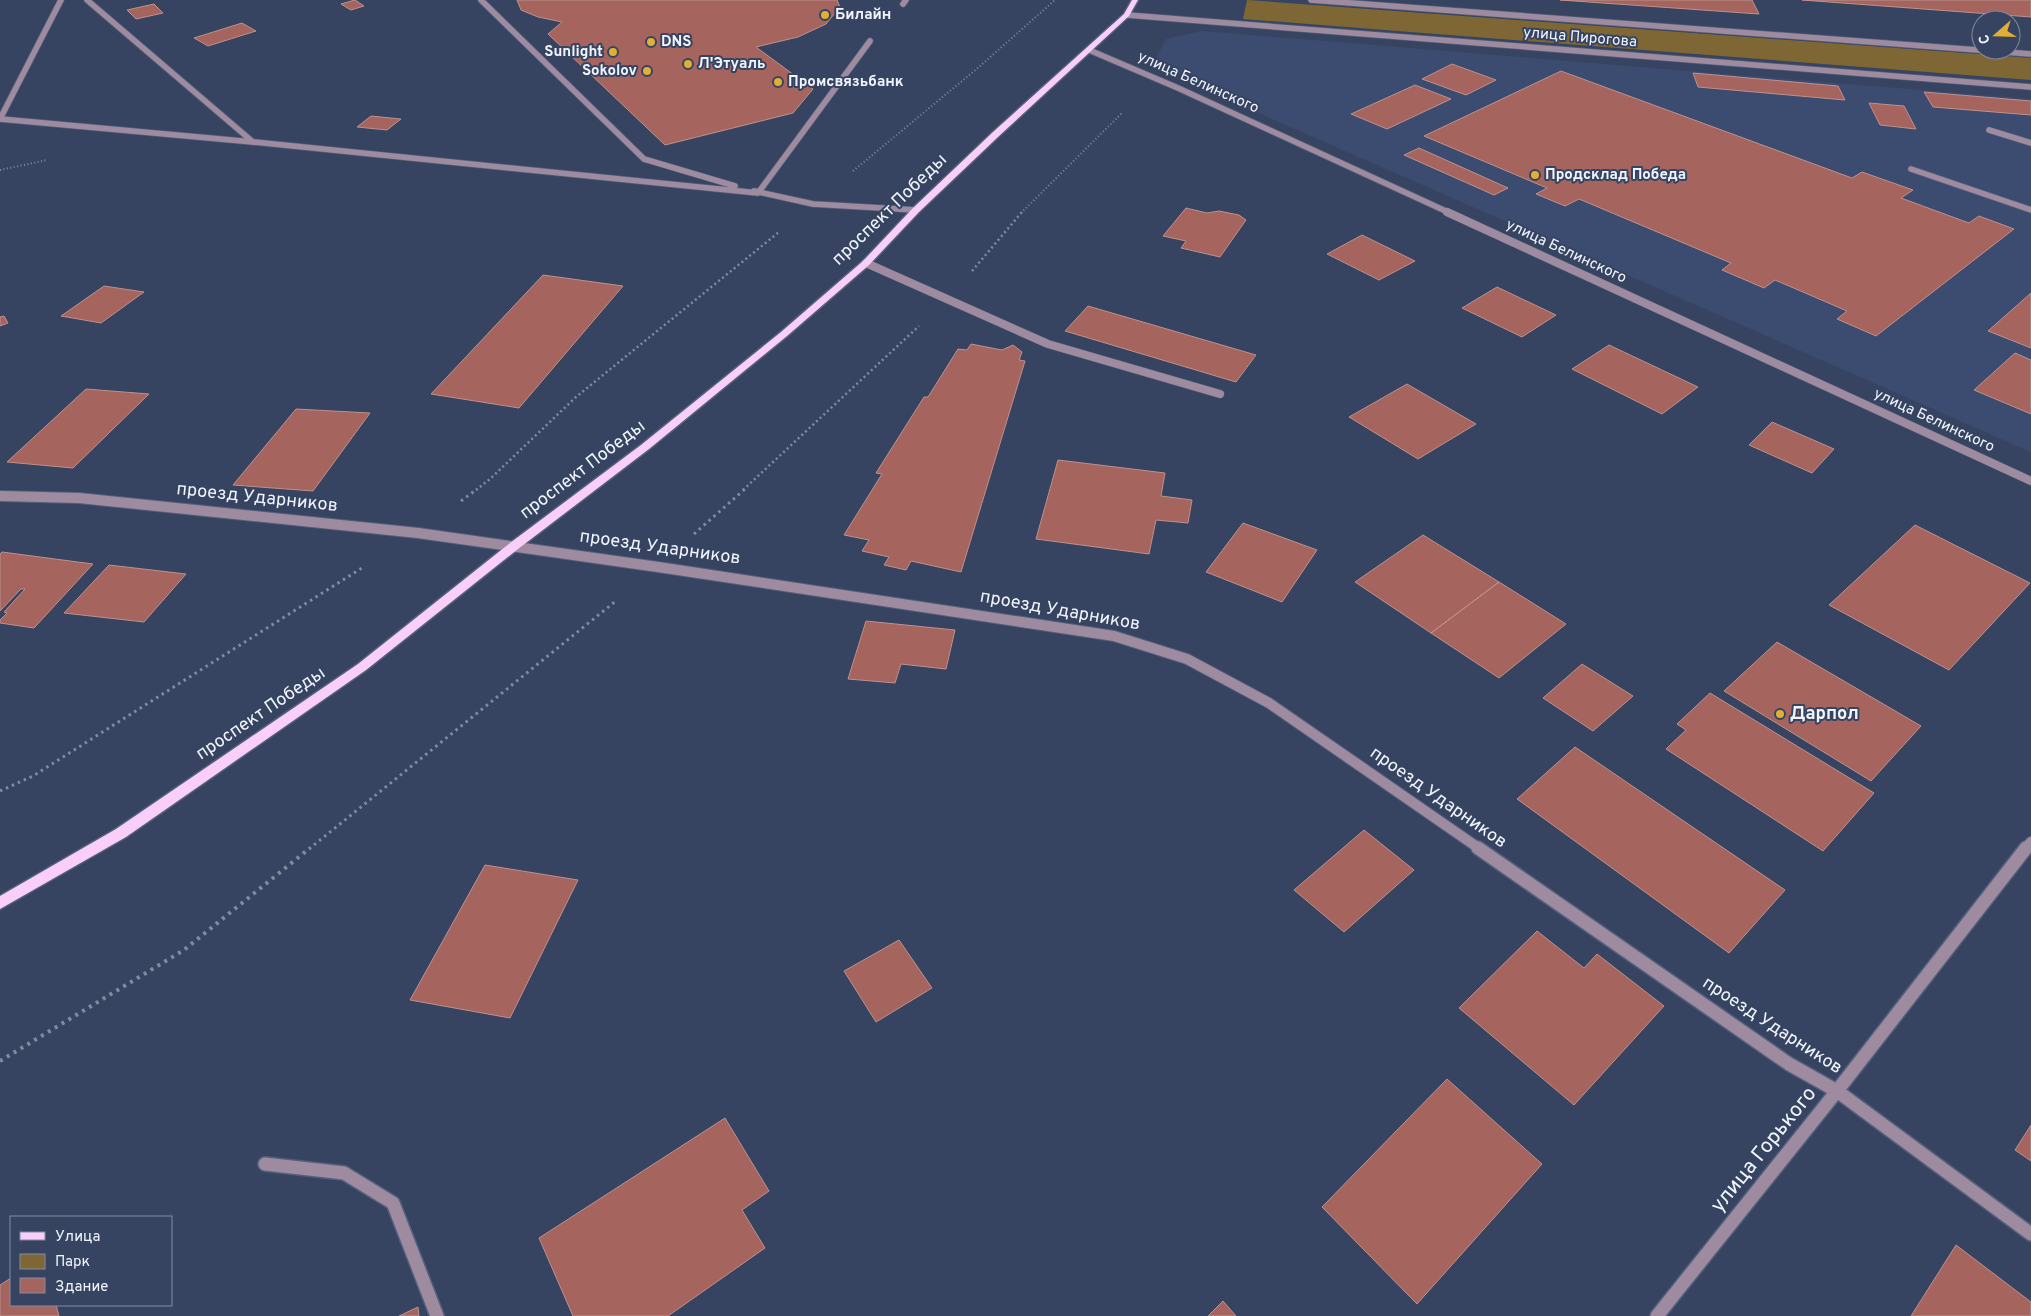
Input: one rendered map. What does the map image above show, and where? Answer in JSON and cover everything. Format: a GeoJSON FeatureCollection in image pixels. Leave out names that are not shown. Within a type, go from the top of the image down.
{"type":"FeatureCollection","features":[{"type":"Feature","properties":{"kind":"main road","name":"проспект Победы"},"geometry":{"type":"LineString","coordinates":[[0,903],[121,833],[362,667],[514,546],[645,447],[784,334],[866,263],[916,210],[996,134],[1128,15],[1135,0]]}},
{"type":"Feature","properties":{"kind":"street"},"geometry":{"type":"LineString","coordinates":[[61,0],[0,119],[253,142],[758,193]]}},
{"type":"Feature","properties":{"kind":"street"},"geometry":{"type":"LineString","coordinates":[[87,0],[253,142]]}},
{"type":"Feature","properties":{"kind":"street"},"geometry":{"type":"LineString","coordinates":[[481,0],[644,159],[758,193],[813,204],[916,210]]}},
{"type":"Feature","properties":{"kind":"street","name":"улица Пирогова"},"geometry":{"type":"LineString","coordinates":[[1311,0],[2031,54]]}},
{"type":"Feature","properties":{"kind":"street","name":"улица Пирогова"},"geometry":{"type":"LineString","coordinates":[[1128,15],[2031,87]]}},
{"type":"Feature","properties":{"kind":"street"},"geometry":{"type":"LineString","coordinates":[[758,193],[870,41]]}},
{"type":"Feature","properties":{"kind":"street","name":"улица Белинского"},"geometry":{"type":"LineString","coordinates":[[1089,50],[1178,88],[2031,480]]}},
{"type":"Feature","properties":{"kind":"street"},"geometry":{"type":"LineString","coordinates":[[1989,130],[2031,143]]}},
{"type":"Feature","properties":{"kind":"street"},"geometry":{"type":"LineString","coordinates":[[1911,170],[2031,210]]}},
{"type":"Feature","properties":{"kind":"street"},"geometry":{"type":"LineString","coordinates":[[866,263],[1048,344],[1220,394]]}},
{"type":"Feature","properties":{"kind":"street","name":"проезд Ударников"},"geometry":{"type":"LineString","coordinates":[[0,496],[79,498],[418,533],[514,546],[1114,636],[1187,658],[1269,703],[1789,1064],[1837,1091],[2031,1234]]}},
{"type":"Feature","properties":{"kind":"street","name":"улица Горького"},"geometry":{"type":"LineString","coordinates":[[1657,1316],[1837,1091],[2031,842]]}},
{"type":"Feature","properties":{"kind":"street"},"geometry":{"type":"LineString","coordinates":[[265,1164],[344,1173],[393,1203],[437,1316]]}},
{"type":"Feature","properties":{"kind":"path"},"geometry":{"type":"LineString","coordinates":[[0,791],[33,776],[418,533],[490,479],[576,397],[979,67],[1055,0]]}},
{"type":"Feature","properties":{"kind":"path"},"geometry":{"type":"LineString","coordinates":[[0,1061],[184,950],[658,567],[801,438],[948,298],[1020,214],[1122,112]]}},
{"type":"Feature","properties":{"kind":"path"},"geometry":{"type":"LineString","coordinates":[[0,170],[53,159]]}},
{"type":"Feature","properties":{"kind":"shaded area"},"geometry":{"type":"Polygon","coordinates":[[[1202,31],[2031,99],[2031,452],[1188,82],[1157,57],[1166,39],[1202,31]]]}},
{"type":"Feature","properties":{"kind":"green space"},"geometry":{"type":"Polygon","coordinates":[[[1247,0],[1971,54],[1971,60],[2021,60],[2021,57],[2031,58],[2031,80],[1243,19],[1247,0]]]}},
{"type":"Feature","properties":{"kind":"building"},"geometry":{"type":"Polygon","coordinates":[[[355,0],[364,6],[351,10],[341,4],[355,0]]]}},
{"type":"Feature","properties":{"kind":"building"},"geometry":{"type":"Polygon","coordinates":[[[517,0],[837,0],[840,7],[826,24],[798,37],[756,47],[813,89],[793,113],[665,145],[548,34],[562,22],[538,17],[521,10],[517,0]]]}},
{"type":"Feature","properties":{"kind":"building"},"geometry":{"type":"Polygon","coordinates":[[[1560,0],[1752,0],[1759,14],[1560,0]]]}},
{"type":"Feature","properties":{"kind":"building"},"geometry":{"type":"Polygon","coordinates":[[[1802,0],[2031,0],[2031,17],[2021,16],[2021,10],[1971,10],[1971,13],[1802,0]]]}},
{"type":"Feature","properties":{"kind":"building"},"geometry":{"type":"Polygon","coordinates":[[[154,4],[163,13],[136,19],[127,10],[154,4]]]}},
{"type":"Feature","properties":{"kind":"building"},"geometry":{"type":"Polygon","coordinates":[[[242,23],[256,31],[208,46],[194,38],[242,23]]]}},
{"type":"Feature","properties":{"kind":"building"},"geometry":{"type":"Polygon","coordinates":[[[1452,64],[1496,80],[1466,95],[1422,79],[1452,64]]]}},
{"type":"Feature","properties":{"kind":"building"},"geometry":{"type":"Polygon","coordinates":[[[1561,71],[1852,178],[1862,172],[1913,190],[1901,198],[1969,223],[1979,216],[2014,229],[1876,336],[1837,319],[1847,311],[1775,280],[1764,288],[1722,270],[1731,263],[1579,199],[1565,206],[1536,194],[1547,188],[1424,136],[1561,71]]]}},
{"type":"Feature","properties":{"kind":"building"},"geometry":{"type":"Polygon","coordinates":[[[1693,73],[1838,86],[1845,100],[1698,87],[1693,73]]]}},
{"type":"Feature","properties":{"kind":"building"},"geometry":{"type":"Polygon","coordinates":[[[1415,85],[1451,99],[1387,129],[1351,114],[1415,85]]]}},
{"type":"Feature","properties":{"kind":"building"},"geometry":{"type":"Polygon","coordinates":[[[1924,92],[2031,101],[2031,115],[1933,107],[1924,92]]]}},
{"type":"Feature","properties":{"kind":"building"},"geometry":{"type":"Polygon","coordinates":[[[1869,103],[1904,106],[1916,129],[1880,125],[1869,103]]]}},
{"type":"Feature","properties":{"kind":"building"},"geometry":{"type":"Polygon","coordinates":[[[371,116],[401,119],[387,130],[357,127],[371,116]]]}},
{"type":"Feature","properties":{"kind":"building"},"geometry":{"type":"Polygon","coordinates":[[[1419,148],[1508,188],[1494,195],[1404,155],[1419,148]]]}},
{"type":"Feature","properties":{"kind":"building"},"geometry":{"type":"Polygon","coordinates":[[[1186,208],[1207,213],[1219,211],[1239,215],[1246,220],[1220,257],[1181,248],[1186,241],[1163,236],[1186,208]]]}},
{"type":"Feature","properties":{"kind":"building"},"geometry":{"type":"Polygon","coordinates":[[[1362,235],[1415,261],[1379,280],[1327,254],[1362,235]]]}},
{"type":"Feature","properties":{"kind":"building"},"geometry":{"type":"Polygon","coordinates":[[[543,275],[623,286],[519,408],[431,394],[543,275]]]}},
{"type":"Feature","properties":{"kind":"building"},"geometry":{"type":"Polygon","coordinates":[[[104,286],[144,292],[101,323],[61,316],[104,286]]]}},
{"type":"Feature","properties":{"kind":"building"},"geometry":{"type":"Polygon","coordinates":[[[1497,287],[1556,315],[1522,337],[1462,308],[1497,287]]]}},
{"type":"Feature","properties":{"kind":"building"},"geometry":{"type":"Polygon","coordinates":[[[2031,293],[2031,348],[1988,331],[2031,293]]]}},
{"type":"Feature","properties":{"kind":"building"},"geometry":{"type":"Polygon","coordinates":[[[1088,306],[1256,355],[1236,382],[1065,331],[1088,306]]]}},
{"type":"Feature","properties":{"kind":"building"},"geometry":{"type":"Polygon","coordinates":[[[4,316],[8,323],[0,326],[0,317],[4,316]]]}},
{"type":"Feature","properties":{"kind":"building"},"geometry":{"type":"Polygon","coordinates":[[[971,344],[1002,350],[1013,345],[1022,352],[1019,360],[1025,361],[961,572],[911,561],[906,570],[884,565],[889,557],[862,551],[869,540],[844,535],[882,474],[876,473],[924,397],[928,397],[958,349],[967,350],[971,344]]]}},
{"type":"Feature","properties":{"kind":"building"},"geometry":{"type":"Polygon","coordinates":[[[1609,345],[1698,387],[1662,414],[1572,369],[1609,345]]]}},
{"type":"Feature","properties":{"kind":"building"},"geometry":{"type":"Polygon","coordinates":[[[2015,353],[2031,360],[2031,414],[1974,390],[2015,353]]]}},
{"type":"Feature","properties":{"kind":"building"},"geometry":{"type":"Polygon","coordinates":[[[1407,384],[1476,424],[1418,459],[1349,417],[1407,384]]]}},
{"type":"Feature","properties":{"kind":"building"},"geometry":{"type":"Polygon","coordinates":[[[86,389],[149,394],[73,468],[7,462],[86,389]]]}},
{"type":"Feature","properties":{"kind":"building"},"geometry":{"type":"Polygon","coordinates":[[[296,409],[370,413],[313,491],[233,485],[296,409]]]}},
{"type":"Feature","properties":{"kind":"building"},"geometry":{"type":"Polygon","coordinates":[[[1772,422],[1834,449],[1812,473],[1749,445],[1772,422]]]}},
{"type":"Feature","properties":{"kind":"building"},"geometry":{"type":"Polygon","coordinates":[[[1058,460],[1165,473],[1161,496],[1192,500],[1188,523],[1156,520],[1149,554],[1036,539],[1058,460]]]}},
{"type":"Feature","properties":{"kind":"building"},"geometry":{"type":"Polygon","coordinates":[[[1243,523],[1317,550],[1282,602],[1206,572],[1243,523]]]}},
{"type":"Feature","properties":{"kind":"building"},"geometry":{"type":"Polygon","coordinates":[[[1915,525],[2030,583],[1949,670],[1829,605],[1915,525]]]}},
{"type":"Feature","properties":{"kind":"building"},"geometry":{"type":"Polygon","coordinates":[[[1423,535],[1499,582],[1431,633],[1355,582],[1423,535]]]}},
{"type":"Feature","properties":{"kind":"building"},"geometry":{"type":"Polygon","coordinates":[[[2,552],[93,564],[34,628],[0,623],[0,620],[7,613],[4,612],[25,589],[21,589],[0,611],[0,554],[2,552]]]}},
{"type":"Feature","properties":{"kind":"building"},"geometry":{"type":"Polygon","coordinates":[[[109,565],[186,574],[144,622],[64,613],[109,565]]]}},
{"type":"Feature","properties":{"kind":"building"},"geometry":{"type":"Polygon","coordinates":[[[1499,582],[1566,624],[1499,678],[1431,633],[1499,582]]]}},
{"type":"Feature","properties":{"kind":"building"},"geometry":{"type":"Polygon","coordinates":[[[866,621],[955,630],[946,669],[901,664],[895,683],[848,679],[866,621]]]}},
{"type":"Feature","properties":{"kind":"building"},"geometry":{"type":"Polygon","coordinates":[[[1777,642],[1921,726],[1871,781],[1724,691],[1777,642]]]}},
{"type":"Feature","properties":{"kind":"building"},"geometry":{"type":"Polygon","coordinates":[[[1582,664],[1633,696],[1593,731],[1543,698],[1582,664]]]}},
{"type":"Feature","properties":{"kind":"building"},"geometry":{"type":"Polygon","coordinates":[[[1710,693],[1874,793],[1823,851],[1666,749],[1686,730],[1677,724],[1710,693]]]}},
{"type":"Feature","properties":{"kind":"building"},"geometry":{"type":"Polygon","coordinates":[[[1575,747],[1785,890],[1729,953],[1517,799],[1575,747]]]}},
{"type":"Feature","properties":{"kind":"building"},"geometry":{"type":"Polygon","coordinates":[[[1364,830],[1414,870],[1344,932],[1294,890],[1364,830]]]}},
{"type":"Feature","properties":{"kind":"building"},"geometry":{"type":"Polygon","coordinates":[[[485,865],[578,880],[510,1018],[410,1000],[485,865]]]}},
{"type":"Feature","properties":{"kind":"building"},"geometry":{"type":"Polygon","coordinates":[[[1537,931],[1584,968],[1597,954],[1664,1006],[1574,1105],[1459,1008],[1537,931]]]}},
{"type":"Feature","properties":{"kind":"building"},"geometry":{"type":"Polygon","coordinates":[[[899,940],[932,988],[876,1022],[844,971],[899,940]]]}},
{"type":"Feature","properties":{"kind":"building"},"geometry":{"type":"Polygon","coordinates":[[[1447,1079],[1542,1164],[1417,1304],[1322,1207],[1447,1079]]]}},
{"type":"Feature","properties":{"kind":"building"},"geometry":{"type":"Polygon","coordinates":[[[725,1118],[769,1191],[742,1210],[765,1248],[668,1316],[573,1316],[539,1238],[725,1118]]]}},
{"type":"Feature","properties":{"kind":"building"},"geometry":{"type":"Polygon","coordinates":[[[2031,1125],[2031,1161],[2015,1150],[2031,1125]]]}},
{"type":"Feature","properties":{"kind":"building"},"geometry":{"type":"Polygon","coordinates":[[[1956,1245],[2031,1302],[2031,1316],[1911,1316],[1956,1245]]]}},
{"type":"Feature","properties":{"kind":"building"},"geometry":{"type":"Polygon","coordinates":[[[10,1279],[10,1306],[56,1306],[59,1316],[0,1316],[0,1285],[10,1279]]]}},
{"type":"Feature","properties":{"kind":"building"},"geometry":{"type":"Polygon","coordinates":[[[1223,1301],[1236,1316],[1208,1316],[1223,1301]]]}},
{"type":"Feature","properties":{"kind":"building"},"geometry":{"type":"Polygon","coordinates":[[[418,1307],[419,1316],[399,1316],[418,1307]]]}},
{"type":"Feature","properties":{"kind":"place","name":"Билайн"},"geometry":{"type":"Point","coordinates":[825,15]}},
{"type":"Feature","properties":{"kind":"place","name":"DNS"},"geometry":{"type":"Point","coordinates":[651,42]}},
{"type":"Feature","properties":{"kind":"place","name":"Sunlight"},"geometry":{"type":"Point","coordinates":[613,52]}},
{"type":"Feature","properties":{"kind":"place","name":"Л'Этуаль"},"geometry":{"type":"Point","coordinates":[688,64]}},
{"type":"Feature","properties":{"kind":"place","name":"Sokolov"},"geometry":{"type":"Point","coordinates":[647,71]}},
{"type":"Feature","properties":{"kind":"place","name":"Промсвязьбанк"},"geometry":{"type":"Point","coordinates":[778,82]}},
{"type":"Feature","properties":{"kind":"place","name":"Продсклад Победа"},"geometry":{"type":"Point","coordinates":[1535,175]}},
{"type":"Feature","properties":{"kind":"place","name":"Дарпол"},"geometry":{"type":"Point","coordinates":[1780,714]}}]}
